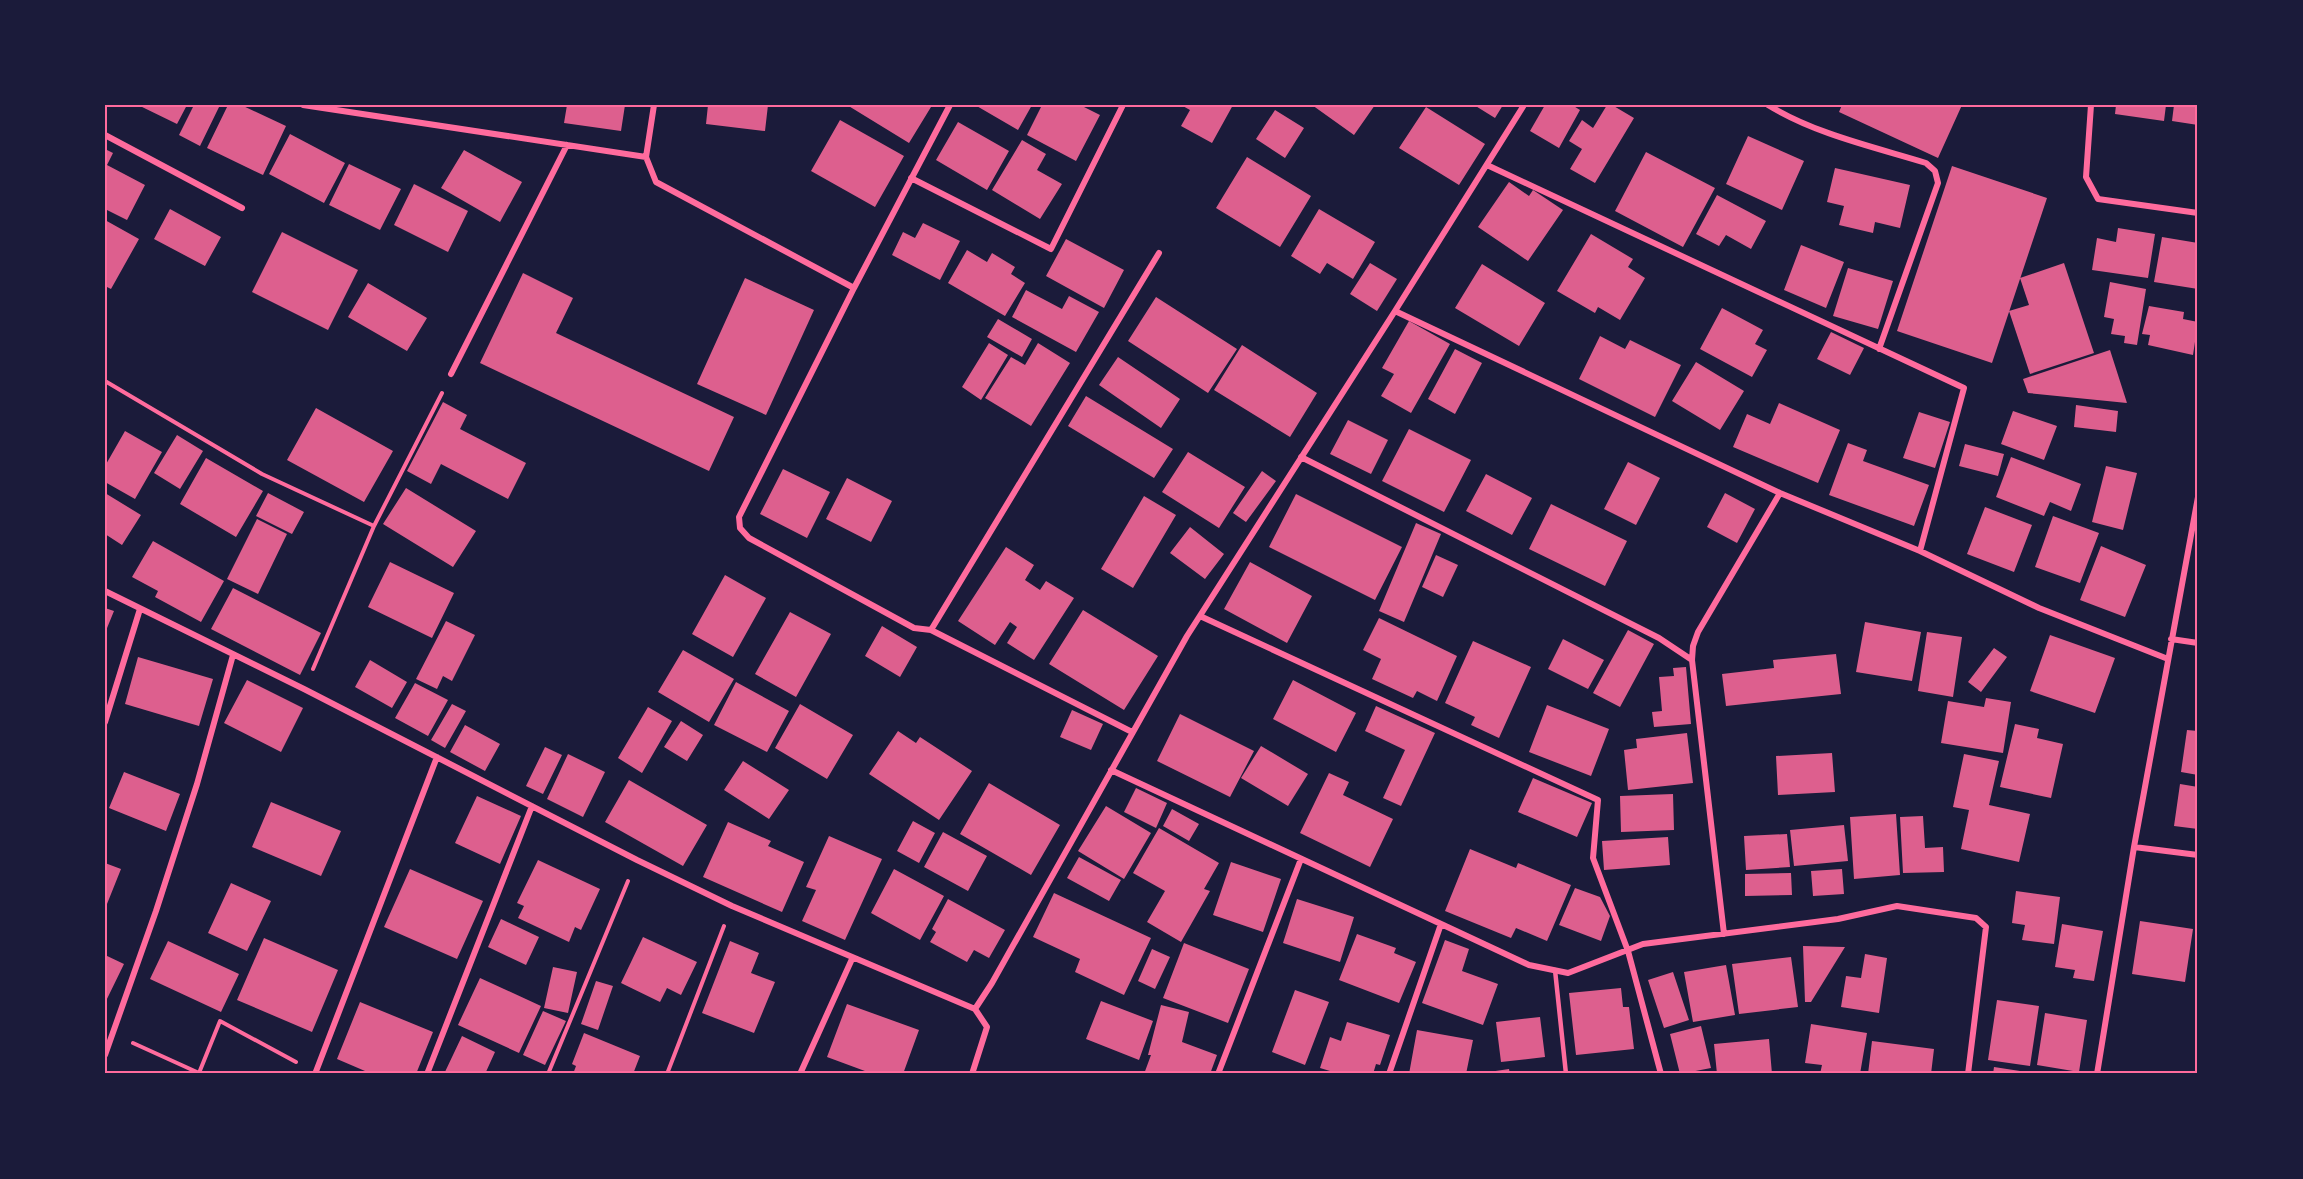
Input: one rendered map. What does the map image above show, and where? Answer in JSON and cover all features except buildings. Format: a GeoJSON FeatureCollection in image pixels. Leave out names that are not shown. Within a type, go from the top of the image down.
{"type":"FeatureCollection","features":[{"type":"Feature","properties":{"kind":"street"},"geometry":{"type":"LineString","coordinates":[[303,105],[646,157]]}},
{"type":"Feature","properties":{"kind":"street"},"geometry":{"type":"LineString","coordinates":[[654,105],[646,157],[656,182],[854,288]]}},
{"type":"Feature","properties":{"kind":"street"},"geometry":{"type":"LineString","coordinates":[[950,105],[854,288],[739,517],[740,528],[748,538],[914,628],[931,630],[1132,732]]}},
{"type":"Feature","properties":{"kind":"street"},"geometry":{"type":"LineString","coordinates":[[911,178],[1051,249],[1123,105]]}},
{"type":"Feature","properties":{"kind":"street"},"geometry":{"type":"LineString","coordinates":[[975,1009],[992,983],[1132,732],[1200,616],[1524,105]]}},
{"type":"Feature","properties":{"kind":"street"},"geometry":{"type":"LineString","coordinates":[[1768,105],[1835,135],[1926,163],[1935,171],[1938,183],[1879,349]]}},
{"type":"Feature","properties":{"kind":"street"},"geometry":{"type":"LineString","coordinates":[[2091,105],[2085,177],[2098,199],[2198,213]]}},
{"type":"Feature","properties":{"kind":"street"},"geometry":{"type":"LineString","coordinates":[[105,135],[242,208]]}},
{"type":"Feature","properties":{"kind":"street"},"geometry":{"type":"LineString","coordinates":[[451,375],[567,145]]}},
{"type":"Feature","properties":{"kind":"street"},"geometry":{"type":"LineString","coordinates":[[1487,165],[1964,388],[1920,551]]}},
{"type":"Feature","properties":{"kind":"street"},"geometry":{"type":"LineString","coordinates":[[931,630],[1160,253]]}},
{"type":"Feature","properties":{"kind":"street"},"geometry":{"type":"LineString","coordinates":[[1395,311],[1780,493],[1920,551],[2040,608],[2168,659]]}},
{"type":"Feature","properties":{"kind":"street"},"geometry":{"type":"LineString","coordinates":[[1301,457],[1649,633],[1692,660]]}},
{"type":"Feature","properties":{"kind":"street"},"geometry":{"type":"LineString","coordinates":[[1724,933],[1692,660],[1693,646],[1698,632],[1780,493]]}},
{"type":"Feature","properties":{"kind":"street"},"geometry":{"type":"LineString","coordinates":[[2097,1074],[2134,847],[2198,497]]}},
{"type":"Feature","properties":{"kind":"street"},"geometry":{"type":"LineString","coordinates":[[105,591],[732,906],[852,959],[975,1009],[987,1027],[972,1074]]}},
{"type":"Feature","properties":{"kind":"street"},"geometry":{"type":"LineString","coordinates":[[105,722],[140,609]]}},
{"type":"Feature","properties":{"kind":"street"},"geometry":{"type":"LineString","coordinates":[[1200,616],[1598,800],[1593,858],[1628,951],[1661,1074]]}},
{"type":"Feature","properties":{"kind":"street"},"geometry":{"type":"LineString","coordinates":[[2171,639],[2198,643]]}},
{"type":"Feature","properties":{"kind":"street"},"geometry":{"type":"LineString","coordinates":[[105,1055],[156,911],[197,784],[233,654]]}},
{"type":"Feature","properties":{"kind":"street"},"geometry":{"type":"LineString","coordinates":[[317,1073],[437,757]]}},
{"type":"Feature","properties":{"kind":"street"},"geometry":{"type":"LineString","coordinates":[[1111,770],[1529,965],[1568,973],[1643,944],[1838,919],[1897,906],[1976,918],[1986,927],[1968,1074]]}},
{"type":"Feature","properties":{"kind":"street"},"geometry":{"type":"LineString","coordinates":[[427,1074],[532,806]]}},
{"type":"Feature","properties":{"kind":"street"},"geometry":{"type":"LineString","coordinates":[[2134,847],[2198,855]]}},
{"type":"Feature","properties":{"kind":"street"},"geometry":{"type":"LineString","coordinates":[[1218,1074],[1300,859]]}},
{"type":"Feature","properties":{"kind":"street"},"geometry":{"type":"LineString","coordinates":[[1389,1074],[1441,924]]}},
{"type":"Feature","properties":{"kind":"street"},"geometry":{"type":"LineString","coordinates":[[801,1074],[852,959]]}},
{"type":"Feature","properties":{"kind":"lane"},"geometry":{"type":"LineString","coordinates":[[1555,970],[1566,1074]]}},
{"type":"Feature","properties":{"kind":"path"},"geometry":{"type":"LineString","coordinates":[[304,689],[374,526],[451,375]]}},
{"type":"Feature","properties":{"kind":"path"},"geometry":{"type":"LineString","coordinates":[[105,381],[262,474],[374,526]]}},
{"type":"Feature","properties":{"kind":"path"},"geometry":{"type":"LineString","coordinates":[[548,1074],[637,860]]}},
{"type":"Feature","properties":{"kind":"path"},"geometry":{"type":"LineString","coordinates":[[667,1074],[732,906]]}},
{"type":"Feature","properties":{"kind":"path"},"geometry":{"type":"LineString","coordinates":[[111,1034],[199,1073],[220,1021],[317,1073]]}}]}
